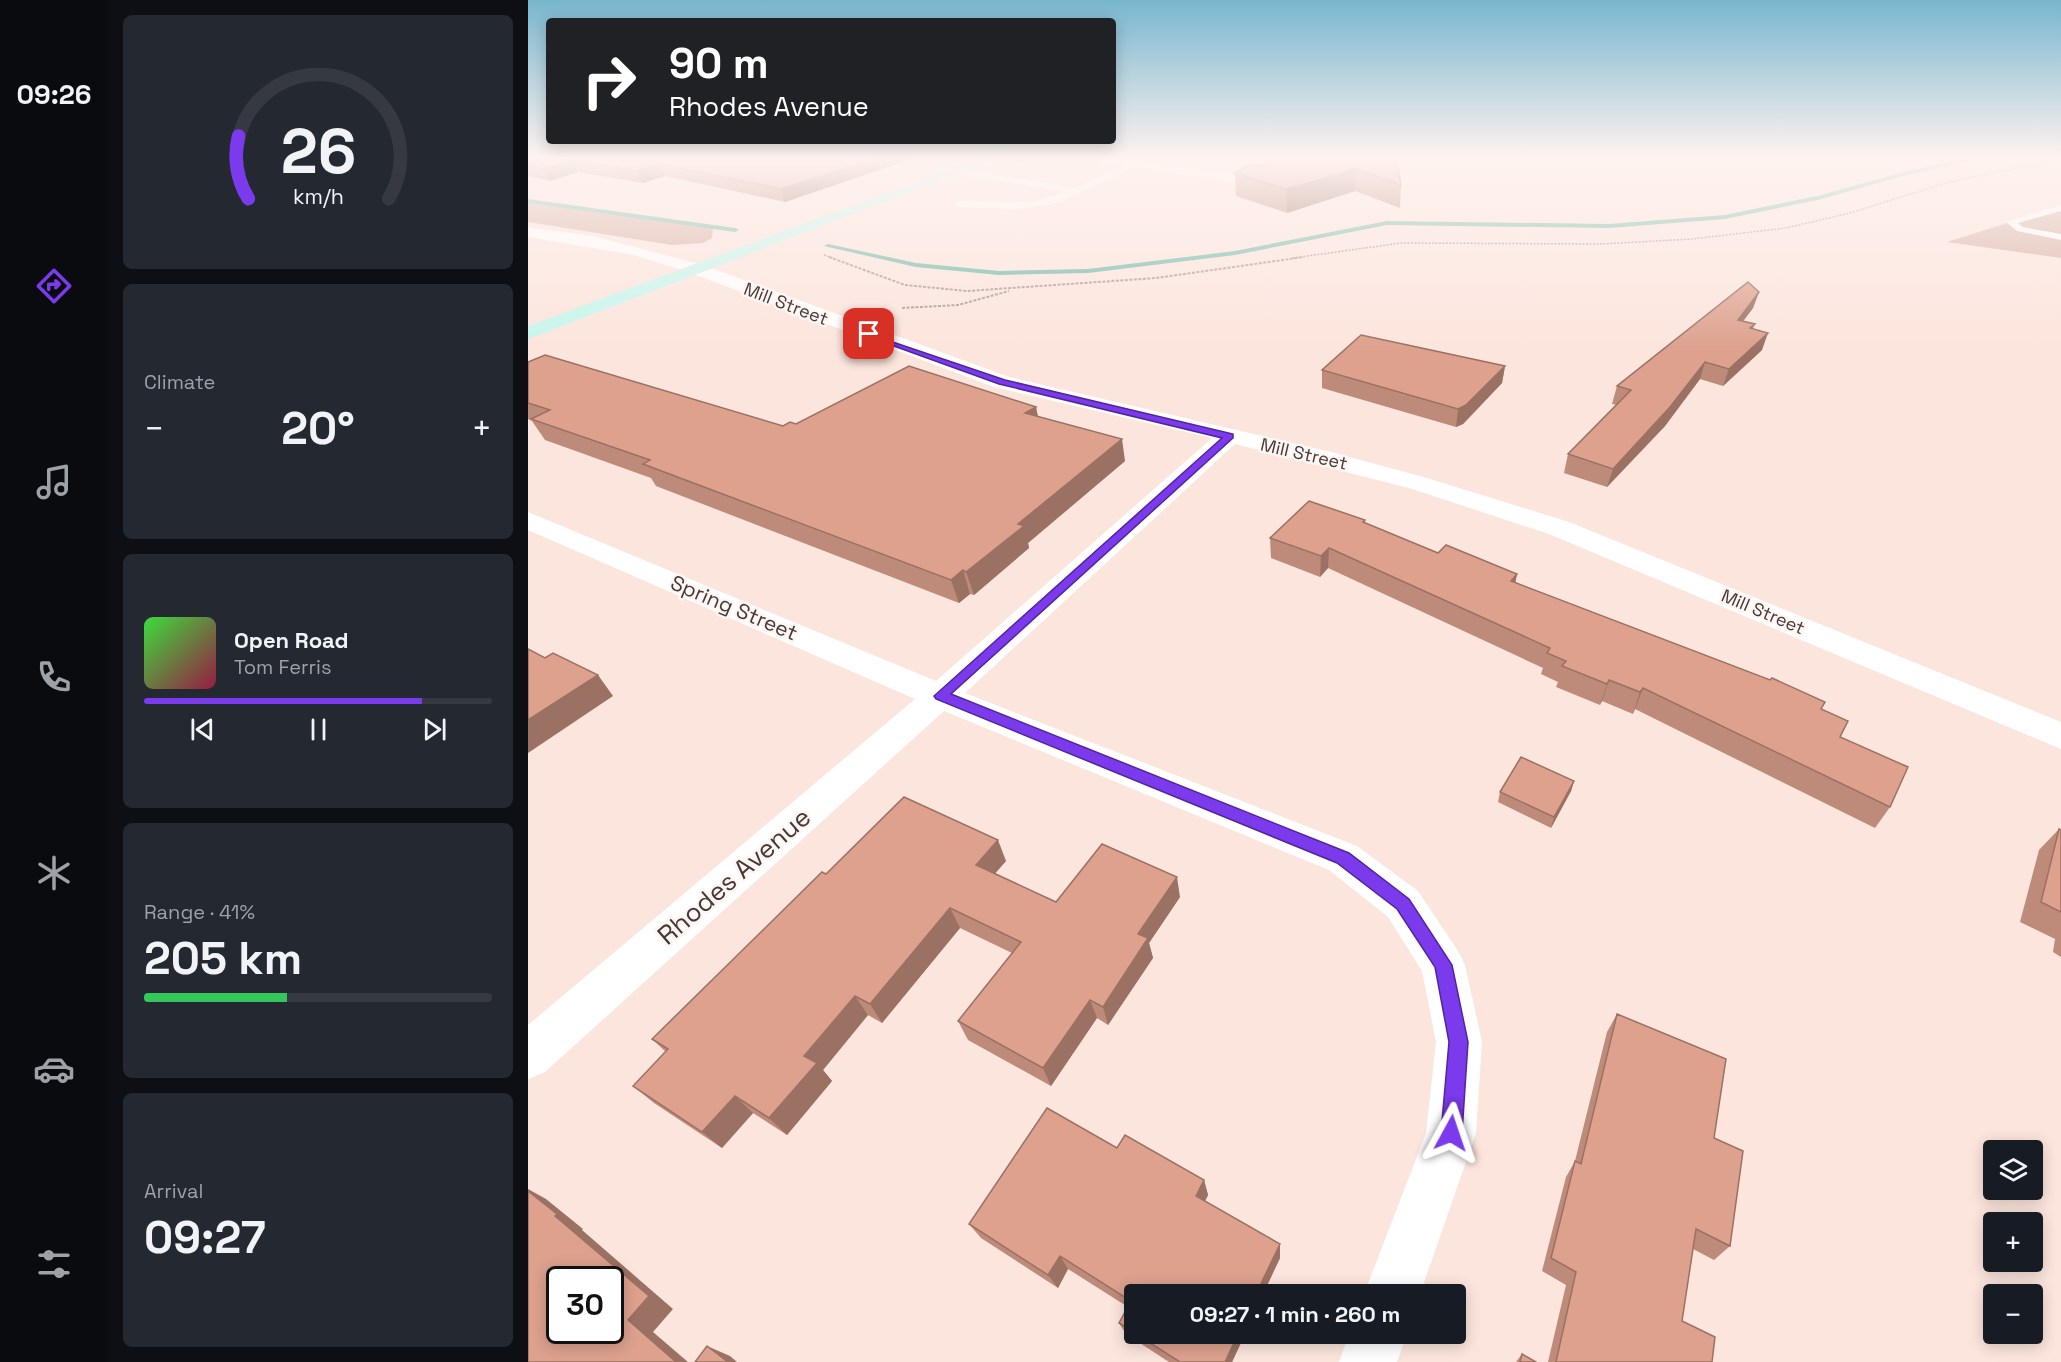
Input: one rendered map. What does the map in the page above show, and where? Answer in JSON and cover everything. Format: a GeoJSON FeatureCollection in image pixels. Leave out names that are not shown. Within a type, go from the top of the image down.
{"type":"FeatureCollection","features":[{"type":"Feature","properties":{"kind":"main road"},"geometry":{"type":"LineString","coordinates":[[528,333],[823,222]]}},
{"type":"Feature","properties":{"kind":"street","name":"Mill Street"},"geometry":{"type":"LineString","coordinates":[[528,232],[593,241],[638,251],[697,269],[1002,382],[1322,456],[1559,528],[2061,736]]}},
{"type":"Feature","properties":{"kind":"street","name":"Rhodes Avenue"},"geometry":{"type":"LineString","coordinates":[[528,1056],[940,696],[1229,436]]}},
{"type":"Feature","properties":{"kind":"street","name":"Spring Street"},"geometry":{"type":"LineString","coordinates":[[528,520],[940,696]]}},
{"type":"Feature","properties":{"kind":"street"},"geometry":{"type":"LineString","coordinates":[[940,696],[1343,858],[1403,904],[1443,965],[1459,1042],[1451,1133],[1396,1284]]}},
{"type":"Feature","properties":{"kind":"street"},"geometry":{"type":"LineString","coordinates":[[1368,1362],[1374,1344]]}},
{"type":"Feature","properties":{"kind":"lane"},"geometry":{"type":"LineString","coordinates":[[2013,222],[2020,229],[2061,237]]}},
{"type":"Feature","properties":{"kind":"path"},"geometry":{"type":"LineString","coordinates":[[820,254],[905,285],[967,291],[1156,278],[1401,243],[1601,244],[1692,239],[1786,228],[1813,222]]}},
{"type":"Feature","properties":{"kind":"path"},"geometry":{"type":"LineString","coordinates":[[896,307],[918,309],[958,305],[1016,289]]}},
{"type":"Feature","properties":{"kind":"shaded area"},"geometry":{"type":"Polygon","coordinates":[[[528,222],[671,222],[713,227],[712,238],[703,243],[672,245],[528,222]]]}},
{"type":"Feature","properties":{"kind":"shaded area"},"geometry":{"type":"Polygon","coordinates":[[[2012,222],[2061,222],[2061,258],[1947,242],[2012,222]]]}},
{"type":"Feature","properties":{"kind":"building"},"geometry":{"type":"Polygon","coordinates":[[[1748,282],[1759,292],[1738,320],[1755,324],[1750,328],[1768,333],[1729,369],[1705,362],[1670,407],[1613,469],[1568,454],[1631,390],[1617,386],[1748,282]]]}},
{"type":"Feature","properties":{"kind":"building"},"geometry":{"type":"Polygon","coordinates":[[[1361,335],[1505,366],[1466,405],[1458,409],[1322,370],[1361,335]]]}},
{"type":"Feature","properties":{"kind":"building"},"geometry":{"type":"Polygon","coordinates":[[[545,355],[783,426],[790,422],[796,424],[909,366],[1036,407],[1025,413],[1122,439],[1018,524],[1024,526],[966,572],[963,570],[951,580],[643,464],[650,460],[531,419],[550,410],[528,403],[528,362],[545,355]]]}},
{"type":"Feature","properties":{"kind":"building"},"geometry":{"type":"Polygon","coordinates":[[[1309,501],[1365,520],[1363,522],[1438,553],[1446,545],[1517,574],[1511,581],[1770,680],[1772,678],[1825,702],[1821,709],[1848,721],[1840,737],[1908,767],[1890,807],[1643,688],[1640,692],[1609,680],[1607,684],[1562,666],[1566,661],[1547,653],[1550,648],[1329,548],[1321,556],[1270,538],[1309,501]]]}},
{"type":"Feature","properties":{"kind":"building"},"geometry":{"type":"Polygon","coordinates":[[[528,649],[545,658],[553,653],[598,675],[528,720],[528,649]]]}},
{"type":"Feature","properties":{"kind":"building"},"geometry":{"type":"Polygon","coordinates":[[[1521,757],[1574,781],[1554,817],[1500,792],[1521,757]]]}},
{"type":"Feature","properties":{"kind":"building"},"geometry":{"type":"Polygon","coordinates":[[[904,797],[998,840],[976,865],[1056,902],[1102,844],[1177,877],[1138,934],[1148,938],[1103,1007],[1090,1000],[1043,1068],[958,1021],[1021,942],[950,908],[870,1004],[855,996],[804,1056],[817,1063],[769,1118],[735,1096],[702,1132],[633,1086],[668,1049],[652,1039],[822,872],[826,874],[904,797]]]}},
{"type":"Feature","properties":{"kind":"building"},"geometry":{"type":"Polygon","coordinates":[[[2059,829],[2061,830],[2061,912],[2041,902],[2059,829]]]}},
{"type":"Feature","properties":{"kind":"building"},"geometry":{"type":"Polygon","coordinates":[[[1617,1014],[1726,1059],[1714,1138],[1743,1151],[1730,1246],[1696,1229],[1682,1321],[1715,1337],[1712,1362],[1556,1362],[1576,1272],[1551,1258],[1575,1161],[1581,1164],[1617,1014]]]}},
{"type":"Feature","properties":{"kind":"building"},"geometry":{"type":"Polygon","coordinates":[[[1047,1108],[1117,1148],[1125,1135],[1204,1180],[1196,1196],[1280,1244],[1261,1284],[1124,1284],[1124,1297],[1060,1256],[1048,1275],[969,1224],[1047,1108]]]}},
{"type":"Feature","properties":{"kind":"building"},"geometry":{"type":"Polygon","coordinates":[[[528,1191],[614,1266],[546,1266],[546,1344],[624,1344],[624,1275],[649,1296],[628,1320],[676,1362],[528,1362],[528,1191]]]}},
{"type":"Feature","properties":{"kind":"building"},"geometry":{"type":"Polygon","coordinates":[[[1124,1314],[1124,1326],[1119,1323],[1124,1314]]]}},
{"type":"Feature","properties":{"kind":"building"},"geometry":{"type":"Polygon","coordinates":[[[1152,1344],[1233,1344],[1225,1362],[1180,1362],[1152,1344]]]}},
{"type":"Feature","properties":{"kind":"building"},"geometry":{"type":"Polygon","coordinates":[[[707,1346],[728,1362],[695,1362],[707,1346]]]}},
{"type":"Feature","properties":{"kind":"building"},"geometry":{"type":"Polygon","coordinates":[[[1522,1354],[1536,1362],[1520,1362],[1522,1354]]]}},
{"type":"Feature","properties":{"kind":"waterway"},"geometry":{"type":"LineString","coordinates":[[675,222],[735,230]]}},
{"type":"Feature","properties":{"kind":"waterway"},"geometry":{"type":"LineString","coordinates":[[828,246],[916,265],[999,273],[1088,271],[1235,253],[1387,223],[1609,226],[1666,222]]}},
{"type":"Feature","properties":{"kind":"route"},"geometry":{"type":"LineString","coordinates":[[869,334],[1002,382],[1229,436],[940,696],[1343,858],[1403,904],[1443,965],[1459,1042],[1451,1133]]}}]}
